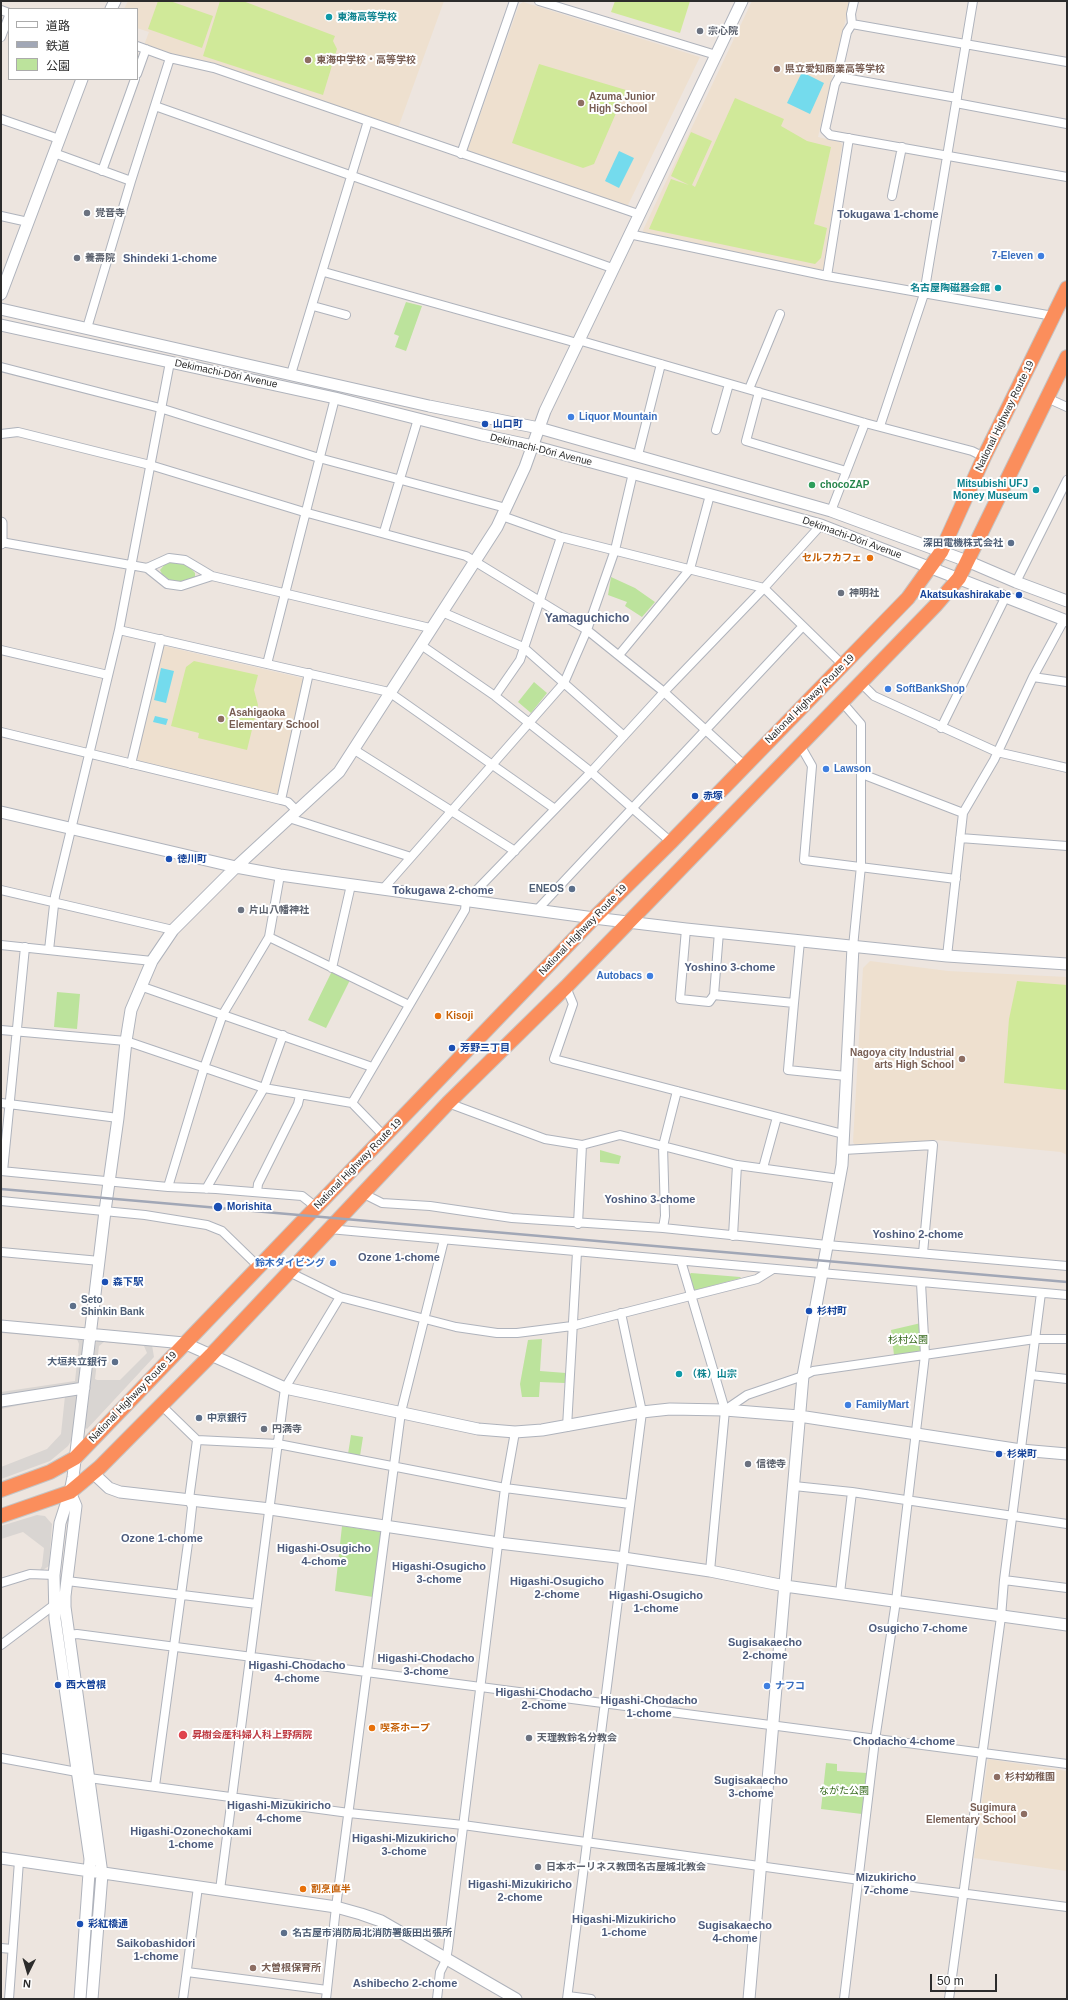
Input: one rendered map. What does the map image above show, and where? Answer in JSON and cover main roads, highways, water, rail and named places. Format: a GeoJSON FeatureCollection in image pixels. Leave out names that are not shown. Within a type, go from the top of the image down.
{"type":"FeatureCollection","features":[{"type":"Feature","properties":{"kind":"highway","name":"National Highway Route 19"},"geometry":{"type":"LineString","coordinates":[[1,1490],[50,1472],[75,1458],[594,918],[671,842],[744,765],[844,666],[908,598],[941,552],[984,457],[1067,288]]}},
{"type":"Feature","properties":{"kind":"highway"},"geometry":{"type":"LineString","coordinates":[[1,1516],[70,1492],[93,1473],[211,1354],[364,1194],[448,1103],[630,922],[935,606],[959,578],[1067,357]]}},
{"type":"Feature","properties":{"kind":"water"},"geometry":{"type":"Polygon","coordinates":[[[802,72],[824,83],[810,114],[787,103],[802,72]]]}},
{"type":"Feature","properties":{"kind":"water"},"geometry":{"type":"Polygon","coordinates":[[[619,151],[634,158],[619,188],[605,181],[619,151]]]}},
{"type":"Feature","properties":{"kind":"water"},"geometry":{"type":"Polygon","coordinates":[[[161,668],[174,671],[166,703],[154,700],[161,668]]]}},
{"type":"Feature","properties":{"kind":"water"},"geometry":{"type":"Polygon","coordinates":[[[155,716],[168,719],[166,725],[153,722],[155,716]]]}},
{"type":"Feature","properties":{"kind":"railway"},"geometry":{"type":"LineString","coordinates":[[1,1189],[1067,1282]]}},
{"type":"Feature","properties":{"kind":"place","name":"東海高等学校"},"geometry":{"type":"Point","coordinates":[329,17]}},
{"type":"Feature","properties":{"kind":"place","name":"宗心院"},"geometry":{"type":"Point","coordinates":[700,31]}},
{"type":"Feature","properties":{"kind":"place","name":"東海中学校・高等学校"},"geometry":{"type":"Point","coordinates":[308,60]}},
{"type":"Feature","properties":{"kind":"place","name":"県立愛知商業高等学校"},"geometry":{"type":"Point","coordinates":[777,69]}},
{"type":"Feature","properties":{"kind":"place","name":"Azuma Junior High School"},"geometry":{"type":"Point","coordinates":[581,103]}},
{"type":"Feature","properties":{"kind":"place","name":"覺音寺"},"geometry":{"type":"Point","coordinates":[87,213]}},
{"type":"Feature","properties":{"kind":"place","name":"7-Eleven"},"geometry":{"type":"Point","coordinates":[1041,256]}},
{"type":"Feature","properties":{"kind":"place","name":"養壽院"},"geometry":{"type":"Point","coordinates":[77,258]}},
{"type":"Feature","properties":{"kind":"place","name":"名古屋陶磁器会館"},"geometry":{"type":"Point","coordinates":[998,288]}},
{"type":"Feature","properties":{"kind":"place","name":"Liquor Mountain"},"geometry":{"type":"Point","coordinates":[571,417]}},
{"type":"Feature","properties":{"kind":"place","name":"山口町"},"geometry":{"type":"Point","coordinates":[485,424]}},
{"type":"Feature","properties":{"kind":"place","name":"chocoZAP"},"geometry":{"type":"Point","coordinates":[812,485]}},
{"type":"Feature","properties":{"kind":"place","name":"Mitsubishi UFJ Money Museum"},"geometry":{"type":"Point","coordinates":[1036,490]}},
{"type":"Feature","properties":{"kind":"place","name":"深田電機株式会社"},"geometry":{"type":"Point","coordinates":[1011,543]}},
{"type":"Feature","properties":{"kind":"place","name":"セルフカフェ"},"geometry":{"type":"Point","coordinates":[870,558]}},
{"type":"Feature","properties":{"kind":"place","name":"神明社"},"geometry":{"type":"Point","coordinates":[841,593]}},
{"type":"Feature","properties":{"kind":"place","name":"Akatsukashirakabe"},"geometry":{"type":"Point","coordinates":[1019,595]}},
{"type":"Feature","properties":{"kind":"place","name":"SoftBankShop"},"geometry":{"type":"Point","coordinates":[888,689]}},
{"type":"Feature","properties":{"kind":"place","name":"Asahigaoka Elementary School"},"geometry":{"type":"Point","coordinates":[221,719]}},
{"type":"Feature","properties":{"kind":"place","name":"Lawson"},"geometry":{"type":"Point","coordinates":[826,769]}},
{"type":"Feature","properties":{"kind":"place","name":"赤塚"},"geometry":{"type":"Point","coordinates":[695,796]}},
{"type":"Feature","properties":{"kind":"place","name":"徳川町"},"geometry":{"type":"Point","coordinates":[169,859]}},
{"type":"Feature","properties":{"kind":"place","name":"ENEOS"},"geometry":{"type":"Point","coordinates":[572,889]}},
{"type":"Feature","properties":{"kind":"place","name":"片山八幡神社"},"geometry":{"type":"Point","coordinates":[241,910]}},
{"type":"Feature","properties":{"kind":"place","name":"Autobacs"},"geometry":{"type":"Point","coordinates":[650,976]}},
{"type":"Feature","properties":{"kind":"place","name":"Kisoji"},"geometry":{"type":"Point","coordinates":[438,1016]}},
{"type":"Feature","properties":{"kind":"place","name":"芳野三丁目"},"geometry":{"type":"Point","coordinates":[452,1048]}},
{"type":"Feature","properties":{"kind":"place","name":"Nagoya city Industrial arts High School"},"geometry":{"type":"Point","coordinates":[962,1059]}},
{"type":"Feature","properties":{"kind":"place","name":"Morishita"},"geometry":{"type":"Point","coordinates":[218,1207]}},
{"type":"Feature","properties":{"kind":"place","name":"鈴木ダイビング"},"geometry":{"type":"Point","coordinates":[333,1263]}},
{"type":"Feature","properties":{"kind":"place","name":"森下駅"},"geometry":{"type":"Point","coordinates":[105,1282]}},
{"type":"Feature","properties":{"kind":"place","name":"Seto Shinkin Bank"},"geometry":{"type":"Point","coordinates":[73,1306]}},
{"type":"Feature","properties":{"kind":"place","name":"杉村町"},"geometry":{"type":"Point","coordinates":[809,1311]}},
{"type":"Feature","properties":{"kind":"place","name":"大垣共立銀行"},"geometry":{"type":"Point","coordinates":[115,1362]}},
{"type":"Feature","properties":{"kind":"place","name":"（株）山宗"},"geometry":{"type":"Point","coordinates":[679,1374]}},
{"type":"Feature","properties":{"kind":"place","name":"FamilyMart"},"geometry":{"type":"Point","coordinates":[848,1405]}},
{"type":"Feature","properties":{"kind":"place","name":"中京銀行"},"geometry":{"type":"Point","coordinates":[199,1418]}},
{"type":"Feature","properties":{"kind":"place","name":"円満寺"},"geometry":{"type":"Point","coordinates":[264,1429]}},
{"type":"Feature","properties":{"kind":"place","name":"杉栄町"},"geometry":{"type":"Point","coordinates":[999,1454]}},
{"type":"Feature","properties":{"kind":"place","name":"信徳寺"},"geometry":{"type":"Point","coordinates":[748,1464]}},
{"type":"Feature","properties":{"kind":"place","name":"西大曽根"},"geometry":{"type":"Point","coordinates":[58,1685]}},
{"type":"Feature","properties":{"kind":"place","name":"ナフコ"},"geometry":{"type":"Point","coordinates":[767,1686]}},
{"type":"Feature","properties":{"kind":"place","name":"喫茶ホープ"},"geometry":{"type":"Point","coordinates":[372,1728]}},
{"type":"Feature","properties":{"kind":"place","name":"昇樹会産科婦人科上野病院"},"geometry":{"type":"Point","coordinates":[183,1735]}},
{"type":"Feature","properties":{"kind":"place","name":"天理教鈴名分教会"},"geometry":{"type":"Point","coordinates":[529,1738]}},
{"type":"Feature","properties":{"kind":"place","name":"杉村幼稚園"},"geometry":{"type":"Point","coordinates":[997,1777]}},
{"type":"Feature","properties":{"kind":"place","name":"Sugimura Elementary School"},"geometry":{"type":"Point","coordinates":[1024,1814]}},
{"type":"Feature","properties":{"kind":"place","name":"日本ホーリネス教団名古屋城北教会"},"geometry":{"type":"Point","coordinates":[538,1867]}},
{"type":"Feature","properties":{"kind":"place","name":"割烹直半"},"geometry":{"type":"Point","coordinates":[303,1889]}},
{"type":"Feature","properties":{"kind":"place","name":"彩紅橋通"},"geometry":{"type":"Point","coordinates":[80,1924]}},
{"type":"Feature","properties":{"kind":"place","name":"名古屋市消防局北消防署飯田出張所"},"geometry":{"type":"Point","coordinates":[284,1933]}},
{"type":"Feature","properties":{"kind":"place","name":"大曽根保育所"},"geometry":{"type":"Point","coordinates":[253,1968]}},
{"type":"Feature","properties":{"kind":"district","name":"Tokugawa 1-chome"},"geometry":{"type":"Point","coordinates":[888,215]}},
{"type":"Feature","properties":{"kind":"district","name":"Shindeki 1-chome"},"geometry":{"type":"Point","coordinates":[170,259]}},
{"type":"Feature","properties":{"kind":"district","name":"Yamaguchicho"},"geometry":{"type":"Point","coordinates":[587,619]}},
{"type":"Feature","properties":{"kind":"district","name":"Tokugawa 2-chome"},"geometry":{"type":"Point","coordinates":[443,891]}},
{"type":"Feature","properties":{"kind":"district","name":"Yoshino 3-chome"},"geometry":{"type":"Point","coordinates":[730,968]}},
{"type":"Feature","properties":{"kind":"district","name":"Yoshino 3-chome"},"geometry":{"type":"Point","coordinates":[650,1200]}},
{"type":"Feature","properties":{"kind":"district","name":"Yoshino 2-chome"},"geometry":{"type":"Point","coordinates":[918,1235]}},
{"type":"Feature","properties":{"kind":"district","name":"Ozone 1-chome"},"geometry":{"type":"Point","coordinates":[399,1258]}},
{"type":"Feature","properties":{"kind":"district","name":"Ozone 1-chome"},"geometry":{"type":"Point","coordinates":[162,1539]}},
{"type":"Feature","properties":{"kind":"district","name":"Higashi-Osugicho 4-chome"},"geometry":{"type":"Point","coordinates":[324,1555]}},
{"type":"Feature","properties":{"kind":"district","name":"Higashi-Osugicho 3-chome"},"geometry":{"type":"Point","coordinates":[439,1573]}},
{"type":"Feature","properties":{"kind":"district","name":"Higashi-Osugicho 2-chome"},"geometry":{"type":"Point","coordinates":[557,1588]}},
{"type":"Feature","properties":{"kind":"district","name":"Higashi-Osugicho 1-chome"},"geometry":{"type":"Point","coordinates":[656,1602]}},
{"type":"Feature","properties":{"kind":"district","name":"Osugicho 7-chome"},"geometry":{"type":"Point","coordinates":[918,1629]}},
{"type":"Feature","properties":{"kind":"district","name":"Sugisakaecho 2-chome"},"geometry":{"type":"Point","coordinates":[765,1649]}},
{"type":"Feature","properties":{"kind":"district","name":"Higashi-Chodacho 3-chome"},"geometry":{"type":"Point","coordinates":[426,1665]}},
{"type":"Feature","properties":{"kind":"district","name":"Higashi-Chodacho 4-chome"},"geometry":{"type":"Point","coordinates":[297,1672]}},
{"type":"Feature","properties":{"kind":"district","name":"Higashi-Chodacho 2-chome"},"geometry":{"type":"Point","coordinates":[544,1699]}},
{"type":"Feature","properties":{"kind":"district","name":"Higashi-Chodacho 1-chome"},"geometry":{"type":"Point","coordinates":[649,1707]}},
{"type":"Feature","properties":{"kind":"district","name":"Chodacho 4-chome"},"geometry":{"type":"Point","coordinates":[904,1742]}},
{"type":"Feature","properties":{"kind":"district","name":"Sugisakaecho 3-chome"},"geometry":{"type":"Point","coordinates":[751,1787]}},
{"type":"Feature","properties":{"kind":"district","name":"Higashi-Mizukiricho 4-chome"},"geometry":{"type":"Point","coordinates":[279,1812]}},
{"type":"Feature","properties":{"kind":"district","name":"Higashi-Ozonechokami 1-chome"},"geometry":{"type":"Point","coordinates":[191,1838]}},
{"type":"Feature","properties":{"kind":"district","name":"Higashi-Mizukiricho 3-chome"},"geometry":{"type":"Point","coordinates":[404,1845]}},
{"type":"Feature","properties":{"kind":"district","name":"Mizukiricho 7-chome"},"geometry":{"type":"Point","coordinates":[886,1884]}},
{"type":"Feature","properties":{"kind":"district","name":"Higashi-Mizukiricho 2-chome"},"geometry":{"type":"Point","coordinates":[520,1891]}},
{"type":"Feature","properties":{"kind":"district","name":"Higashi-Mizukiricho 1-chome"},"geometry":{"type":"Point","coordinates":[624,1926]}},
{"type":"Feature","properties":{"kind":"district","name":"Sugisakaecho 4-chome"},"geometry":{"type":"Point","coordinates":[735,1932]}},
{"type":"Feature","properties":{"kind":"district","name":"Saikobashidori 1-chome"},"geometry":{"type":"Point","coordinates":[156,1950]}},
{"type":"Feature","properties":{"kind":"district","name":"Ashibecho 2-chome"},"geometry":{"type":"Point","coordinates":[405,1984]}},
{"type":"Feature","properties":{"kind":"park label","name":"杉村公園"},"geometry":{"type":"Point","coordinates":[908,1340]}},
{"type":"Feature","properties":{"kind":"park label","name":"ながた公園"},"geometry":{"type":"Point","coordinates":[844,1791]}}]}
